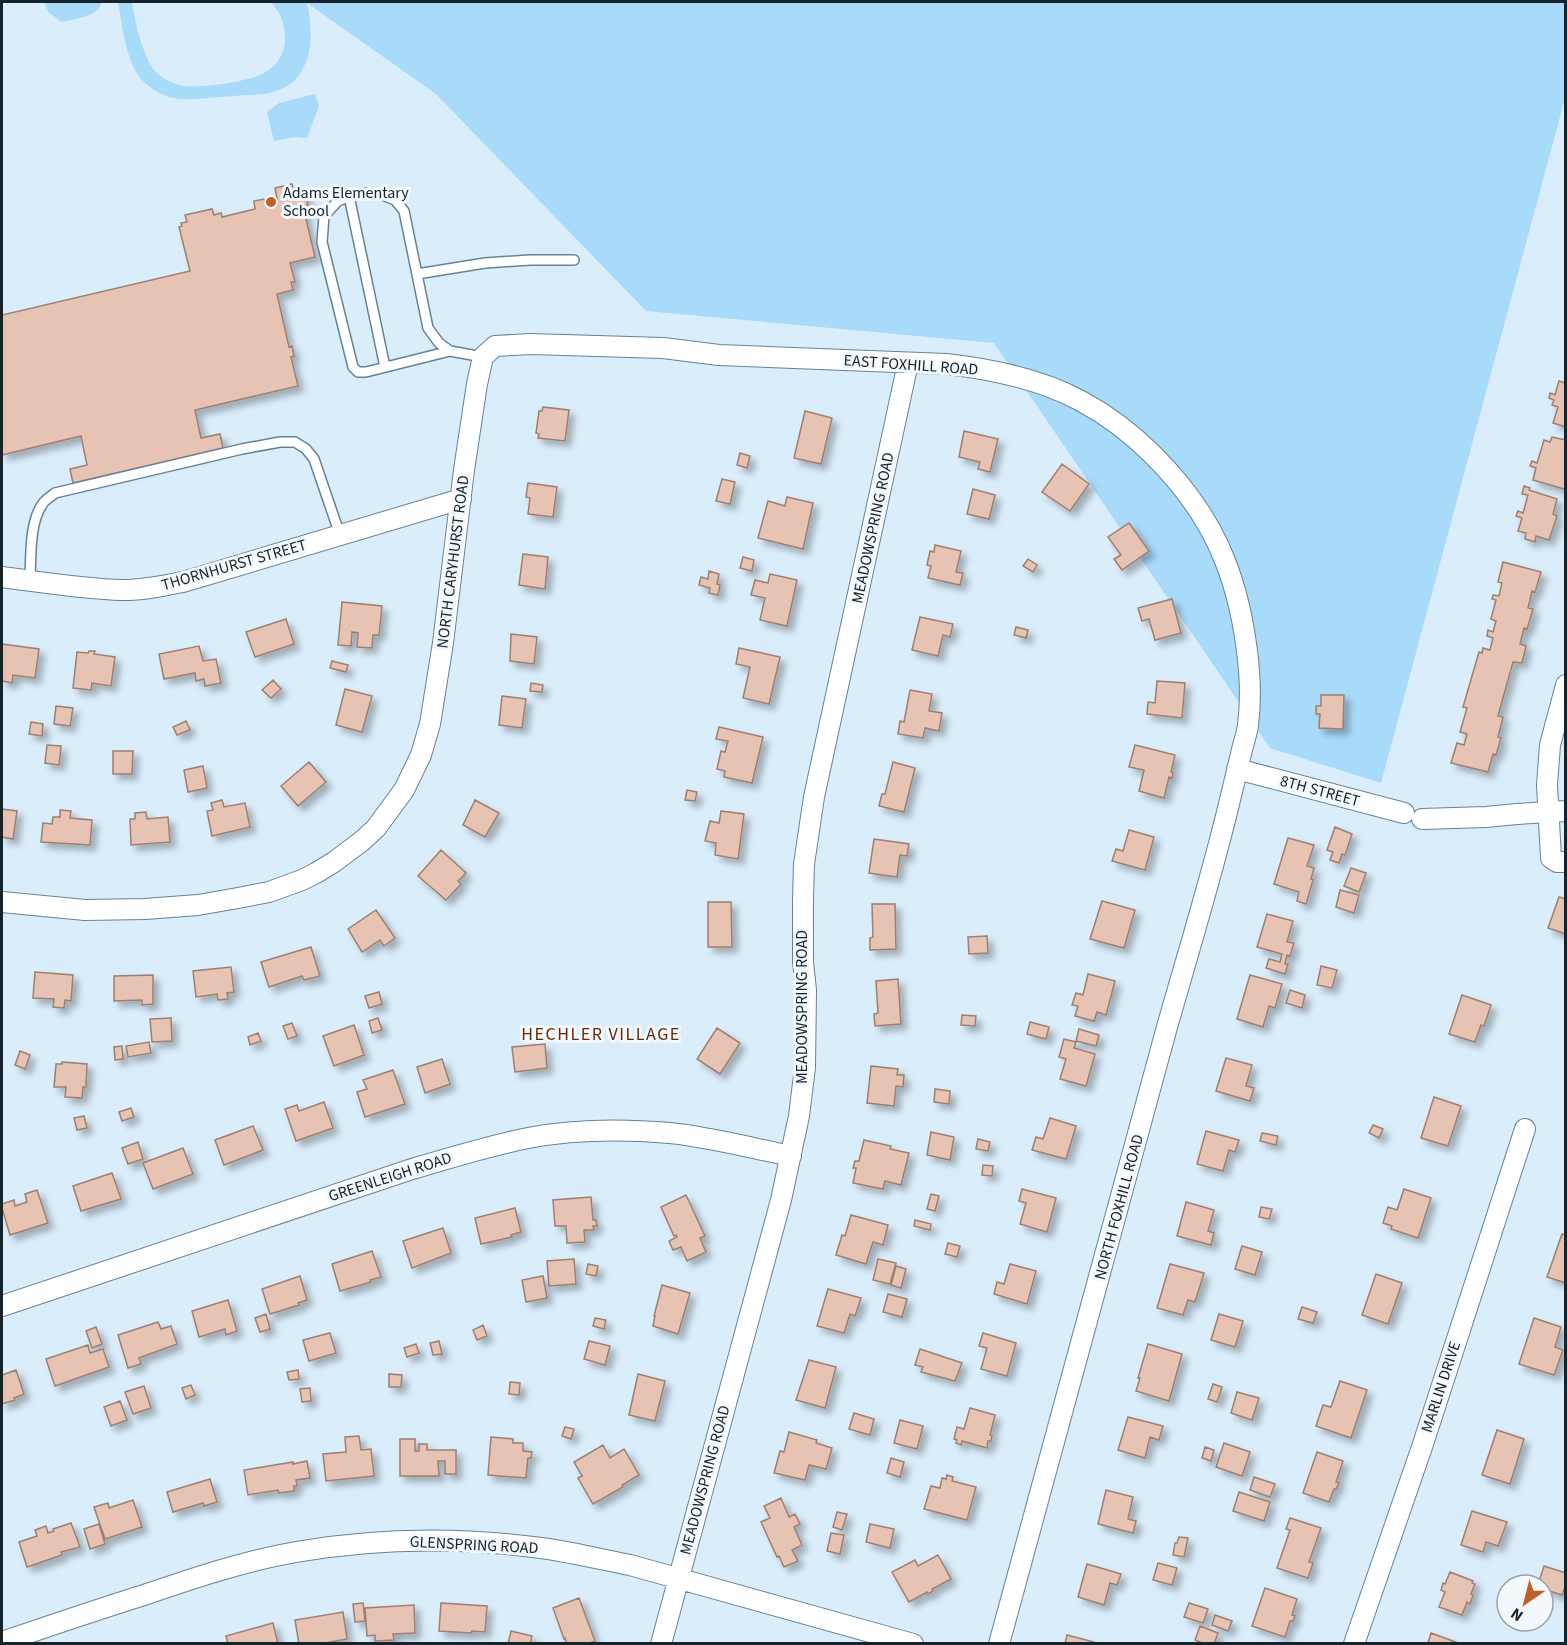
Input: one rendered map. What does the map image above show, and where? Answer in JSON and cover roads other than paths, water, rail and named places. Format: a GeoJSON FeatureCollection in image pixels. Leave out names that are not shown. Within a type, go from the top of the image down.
{"type":"FeatureCollection","features":[{"type":"Feature","properties":{"kind":"street","name":"EAST FOXHILL ROAD"},"geometry":{"type":"LineString","coordinates":[[483,357],[495,346],[520,344],[663,348],[719,355],[946,364],[976,367],[1023,378],[1080,400],[1138,440],[1174,476],[1199,508],[1219,546],[1235,588],[1247,651],[1250,684],[1248,725],[1237,770]]}},
{"type":"Feature","properties":{"kind":"street","name":"NORTH CARYHURST ROAD"},"geometry":{"type":"LineString","coordinates":[[2,902],[85,910],[145,909],[198,905],[269,891],[302,880],[334,862],[376,828],[404,790],[421,754],[430,724],[443,643],[467,448],[483,357]]}},
{"type":"Feature","properties":{"kind":"street","name":"MEADOWSPRING ROAD"},"geometry":{"type":"LineString","coordinates":[[661,1644],[781,1200],[799,1116],[805,1067],[806,990],[803,899],[808,835],[908,363]]}},
{"type":"Feature","properties":{"kind":"street","name":"THORNHURST STREET"},"geometry":{"type":"LineString","coordinates":[[2,577],[82,587],[123,590],[152,588],[183,582],[461,499]]}},
{"type":"Feature","properties":{"kind":"street"},"geometry":{"type":"LineString","coordinates":[[1566,685],[1562,715],[1550,746],[1547,785],[1557,812],[1549,836],[1551,858],[1557,862],[1566,862]]}},
{"type":"Feature","properties":{"kind":"street","name":"8TH STREET"},"geometry":{"type":"LineString","coordinates":[[1237,770],[1413,816],[1486,817],[1557,812]]}},
{"type":"Feature","properties":{"kind":"street","name":"NORTH FOXHILL ROAD"},"geometry":{"type":"LineString","coordinates":[[999,1644],[1237,770]]}},
{"type":"Feature","properties":{"kind":"street","name":"MARLIN DRIVE"},"geometry":{"type":"LineString","coordinates":[[1354,1644],[1423,1444],[1525,1129]]}},
{"type":"Feature","properties":{"kind":"street","name":"GREENLEIGH ROAD"},"geometry":{"type":"LineString","coordinates":[[2,1306],[409,1170],[475,1150],[530,1138],[604,1130],[639,1131],[696,1136],[791,1156]]}},
{"type":"Feature","properties":{"kind":"street","name":"GLENSPRING ROAD"},"geometry":{"type":"LineString","coordinates":[[2,1642],[201,1576],[258,1560],[297,1552],[373,1542],[420,1540],[532,1547],[583,1555],[630,1565],[913,1644]]}},
{"type":"Feature","properties":{"kind":"lane"},"geometry":{"type":"LineString","coordinates":[[450,351],[439,343],[428,328],[404,211],[395,200],[380,194],[357,193],[338,201],[324,216],[322,242],[353,367],[358,372],[366,372],[450,351],[483,357]]}},
{"type":"Feature","properties":{"kind":"lane"},"geometry":{"type":"LineString","coordinates":[[349,196],[385,367]]}},
{"type":"Feature","properties":{"kind":"lane"},"geometry":{"type":"LineString","coordinates":[[417,274],[485,263],[574,260]]}},
{"type":"Feature","properties":{"kind":"lane"},"geometry":{"type":"LineString","coordinates":[[30,580],[33,528],[44,501],[56,494],[280,442],[295,442],[306,449],[314,459],[340,535]]}},
{"type":"Feature","properties":{"kind":"place","name":"Adams Elementary School"},"geometry":{"type":"Point","coordinates":[271,202]}},
{"type":"Feature","properties":{"kind":"district","name":"HECHLER VILLAGE"},"geometry":{"type":"Point","coordinates":[601,1034]}}]}
